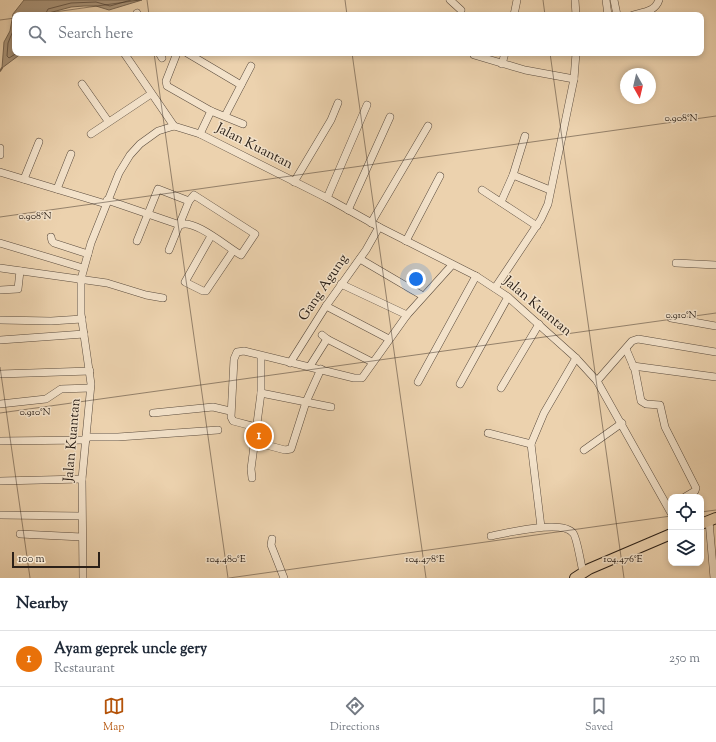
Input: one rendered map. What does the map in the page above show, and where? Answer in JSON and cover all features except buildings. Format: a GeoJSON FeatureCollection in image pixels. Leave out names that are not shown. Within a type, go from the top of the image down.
{"type":"FeatureCollection","features":[{"type":"Feature","properties":{"kind":"highway"},"geometry":{"type":"LineString","coordinates":[[579,575],[668,535]]}},
{"type":"Feature","properties":{"kind":"street"},"geometry":{"type":"LineString","coordinates":[[450,0],[461,10]]}},
{"type":"Feature","properties":{"kind":"street"},"geometry":{"type":"LineString","coordinates":[[515,12],[518,0]]}},
{"type":"Feature","properties":{"kind":"street"},"geometry":{"type":"LineString","coordinates":[[575,0],[576,12]]}},
{"type":"Feature","properties":{"kind":"street"},"geometry":{"type":"LineString","coordinates":[[606,0],[608,12]]}},
{"type":"Feature","properties":{"kind":"street"},"geometry":{"type":"LineString","coordinates":[[614,0],[616,12]]}},
{"type":"Feature","properties":{"kind":"street"},"geometry":{"type":"LineString","coordinates":[[644,12],[651,10],[658,1]]}},
{"type":"Feature","properties":{"kind":"street"},"geometry":{"type":"LineString","coordinates":[[126,56],[174,126]]}},
{"type":"Feature","properties":{"kind":"street"},"geometry":{"type":"LineString","coordinates":[[175,56],[166,81],[168,86],[211,110],[242,124]]}},
{"type":"Feature","properties":{"kind":"street"},"geometry":{"type":"LineString","coordinates":[[192,56],[241,85]]}},
{"type":"Feature","properties":{"kind":"street"},"geometry":{"type":"LineString","coordinates":[[477,56],[502,64],[574,79]]}},
{"type":"Feature","properties":{"kind":"street"},"geometry":{"type":"LineString","coordinates":[[502,64],[503,56]]}},
{"type":"Feature","properties":{"kind":"street"},"geometry":{"type":"LineString","coordinates":[[495,288],[537,226],[548,204],[574,79],[576,56]]}},
{"type":"Feature","properties":{"kind":"street"},"geometry":{"type":"LineString","coordinates":[[226,116],[251,66]]}},
{"type":"Feature","properties":{"kind":"street"},"geometry":{"type":"LineString","coordinates":[[82,84],[108,121]]}},
{"type":"Feature","properties":{"kind":"street"},"geometry":{"type":"LineString","coordinates":[[91,134],[108,121],[151,94]]}},
{"type":"Feature","properties":{"kind":"street"},"geometry":{"type":"LineString","coordinates":[[294,182],[331,120],[338,103]]}},
{"type":"Feature","properties":{"kind":"street"},"geometry":{"type":"LineString","coordinates":[[327,198],[367,105]]}},
{"type":"Feature","properties":{"kind":"street"},"geometry":{"type":"LineString","coordinates":[[200,134],[211,110]]}},
{"type":"Feature","properties":{"kind":"street"},"geometry":{"type":"LineString","coordinates":[[348,210],[390,117]]}},
{"type":"Feature","properties":{"kind":"street","name":"Jalan Kuantan"},"geometry":{"type":"LineString","coordinates":[[83,578],[81,516],[82,479],[90,388],[90,371],[82,319],[81,279],[83,268],[106,202],[117,176],[130,155],[140,144],[158,131],[174,126],[200,134],[327,198],[379,228],[476,276],[508,297],[576,358],[597,381],[668,505]]}},
{"type":"Feature","properties":{"kind":"street"},"geometry":{"type":"LineString","coordinates":[[371,223],[428,126]]}},
{"type":"Feature","properties":{"kind":"street"},"geometry":{"type":"LineString","coordinates":[[501,202],[513,175],[525,136]]}},
{"type":"Feature","properties":{"kind":"street"},"geometry":{"type":"LineString","coordinates":[[24,179],[39,142]]}},
{"type":"Feature","properties":{"kind":"street"},"geometry":{"type":"LineString","coordinates":[[0,148],[0,155]]}},
{"type":"Feature","properties":{"kind":"street"},"geometry":{"type":"LineString","coordinates":[[57,189],[71,154]]}},
{"type":"Feature","properties":{"kind":"street"},"geometry":{"type":"LineString","coordinates":[[0,172],[148,214],[180,225],[188,223],[233,251],[243,255],[255,236],[255,233],[194,195],[189,201],[180,225],[169,250]]}},
{"type":"Feature","properties":{"kind":"street"},"geometry":{"type":"LineString","coordinates":[[513,175],[550,190]]}},
{"type":"Feature","properties":{"kind":"street"},"geometry":{"type":"LineString","coordinates":[[406,241],[440,176]]}},
{"type":"Feature","properties":{"kind":"street"},"geometry":{"type":"LineString","coordinates":[[137,242],[158,189],[189,201]]}},
{"type":"Feature","properties":{"kind":"street"},"geometry":{"type":"LineString","coordinates":[[482,190],[537,226]]}},
{"type":"Feature","properties":{"kind":"street","name":"Gang Agung"},"geometry":{"type":"LineString","coordinates":[[290,363],[326,306],[360,259],[379,228]]}},
{"type":"Feature","properties":{"kind":"street"},"geometry":{"type":"LineString","coordinates":[[211,236],[185,282],[206,291],[233,251]]}},
{"type":"Feature","properties":{"kind":"street"},"geometry":{"type":"LineString","coordinates":[[51,237],[54,243],[88,254]]}},
{"type":"Feature","properties":{"kind":"street"},"geometry":{"type":"LineString","coordinates":[[0,243],[83,268]]}},
{"type":"Feature","properties":{"kind":"street"},"geometry":{"type":"LineString","coordinates":[[360,259],[423,296]]}},
{"type":"Feature","properties":{"kind":"street"},"geometry":{"type":"LineString","coordinates":[[676,263],[716,265]]}},
{"type":"Feature","properties":{"kind":"street"},"geometry":{"type":"LineString","coordinates":[[256,427],[231,420],[230,411],[235,355],[241,350],[359,379],[364,375],[389,339],[423,296],[452,264]]}},
{"type":"Feature","properties":{"kind":"street"},"geometry":{"type":"LineString","coordinates":[[0,268],[107,283],[146,295],[163,298]]}},
{"type":"Feature","properties":{"kind":"street"},"geometry":{"type":"LineString","coordinates":[[0,290],[18,289],[20,271]]}},
{"type":"Feature","properties":{"kind":"street"},"geometry":{"type":"LineString","coordinates":[[418,382],[476,276]]}},
{"type":"Feature","properties":{"kind":"street"},"geometry":{"type":"LineString","coordinates":[[342,284],[407,316]]}},
{"type":"Feature","properties":{"kind":"street"},"geometry":{"type":"LineString","coordinates":[[460,384],[508,297]]}},
{"type":"Feature","properties":{"kind":"street"},"geometry":{"type":"LineString","coordinates":[[326,306],[389,339]]}},
{"type":"Feature","properties":{"kind":"street"},"geometry":{"type":"LineString","coordinates":[[671,318],[716,326]]}},
{"type":"Feature","properties":{"kind":"street"},"geometry":{"type":"LineString","coordinates":[[0,320],[50,321],[82,319]]}},
{"type":"Feature","properties":{"kind":"street"},"geometry":{"type":"LineString","coordinates":[[501,388],[539,324]]}},
{"type":"Feature","properties":{"kind":"street"},"geometry":{"type":"LineString","coordinates":[[0,340],[84,334]]}},
{"type":"Feature","properties":{"kind":"street"},"geometry":{"type":"LineString","coordinates":[[310,366],[324,337],[372,362]]}},
{"type":"Feature","properties":{"kind":"street"},"geometry":{"type":"LineString","coordinates":[[597,381],[634,340],[643,338],[716,352]]}},
{"type":"Feature","properties":{"kind":"street"},"geometry":{"type":"LineString","coordinates":[[626,349],[633,366],[641,401],[646,404],[660,405],[665,427],[696,488],[695,491],[690,494]]}},
{"type":"Feature","properties":{"kind":"street"},"geometry":{"type":"LineString","coordinates":[[252,478],[251,469],[261,393],[261,356]]}},
{"type":"Feature","properties":{"kind":"street"},"geometry":{"type":"LineString","coordinates":[[541,526],[531,444],[544,413],[576,358]]}},
{"type":"Feature","properties":{"kind":"street"},"geometry":{"type":"LineString","coordinates":[[633,366],[716,377]]}},
{"type":"Feature","properties":{"kind":"street"},"geometry":{"type":"LineString","coordinates":[[255,442],[285,450],[291,449],[306,402],[321,369]]}},
{"type":"Feature","properties":{"kind":"street"},"geometry":{"type":"LineString","coordinates":[[0,374],[90,371]]}},
{"type":"Feature","properties":{"kind":"street"},"geometry":{"type":"LineString","coordinates":[[0,404],[46,399],[61,389],[90,388]]}},
{"type":"Feature","properties":{"kind":"street"},"geometry":{"type":"LineString","coordinates":[[261,393],[331,407]]}},
{"type":"Feature","properties":{"kind":"street"},"geometry":{"type":"LineString","coordinates":[[153,413],[213,407],[230,411]]}},
{"type":"Feature","properties":{"kind":"street"},"geometry":{"type":"LineString","coordinates":[[584,450],[622,423]]}},
{"type":"Feature","properties":{"kind":"street"},"geometry":{"type":"LineString","coordinates":[[0,441],[86,439],[218,430]]}},
{"type":"Feature","properties":{"kind":"street"},"geometry":{"type":"LineString","coordinates":[[488,433],[531,444]]}},
{"type":"Feature","properties":{"kind":"street"},"geometry":{"type":"LineString","coordinates":[[0,481],[82,479]]}},
{"type":"Feature","properties":{"kind":"street"},"geometry":{"type":"LineString","coordinates":[[0,516],[81,516]]}},
{"type":"Feature","properties":{"kind":"street"},"geometry":{"type":"LineString","coordinates":[[709,521],[714,578]]}},
{"type":"Feature","properties":{"kind":"street"},"geometry":{"type":"LineString","coordinates":[[491,536],[541,526],[561,528],[573,532],[579,575]]}},
{"type":"Feature","properties":{"kind":"street"},"geometry":{"type":"LineString","coordinates":[[20,534],[82,537]]}},
{"type":"Feature","properties":{"kind":"street"},"geometry":{"type":"LineString","coordinates":[[272,539],[271,545],[284,578]]}},
{"type":"Feature","properties":{"kind":"water"},"geometry":{"type":"Polygon","coordinates":[[[24,0],[142,0],[109,10],[96,6],[84,6],[71,7],[52,12],[15,12],[24,0]]]}},
{"type":"Feature","properties":{"kind":"water"},"geometry":{"type":"Polygon","coordinates":[[[12,20],[12,56],[18,56],[2,68],[4,42],[10,31],[12,20]]]}},
{"type":"Feature","properties":{"kind":"place","name":"Ayam geprek uncle gery"},"geometry":{"type":"Point","coordinates":[259,436]}}]}
